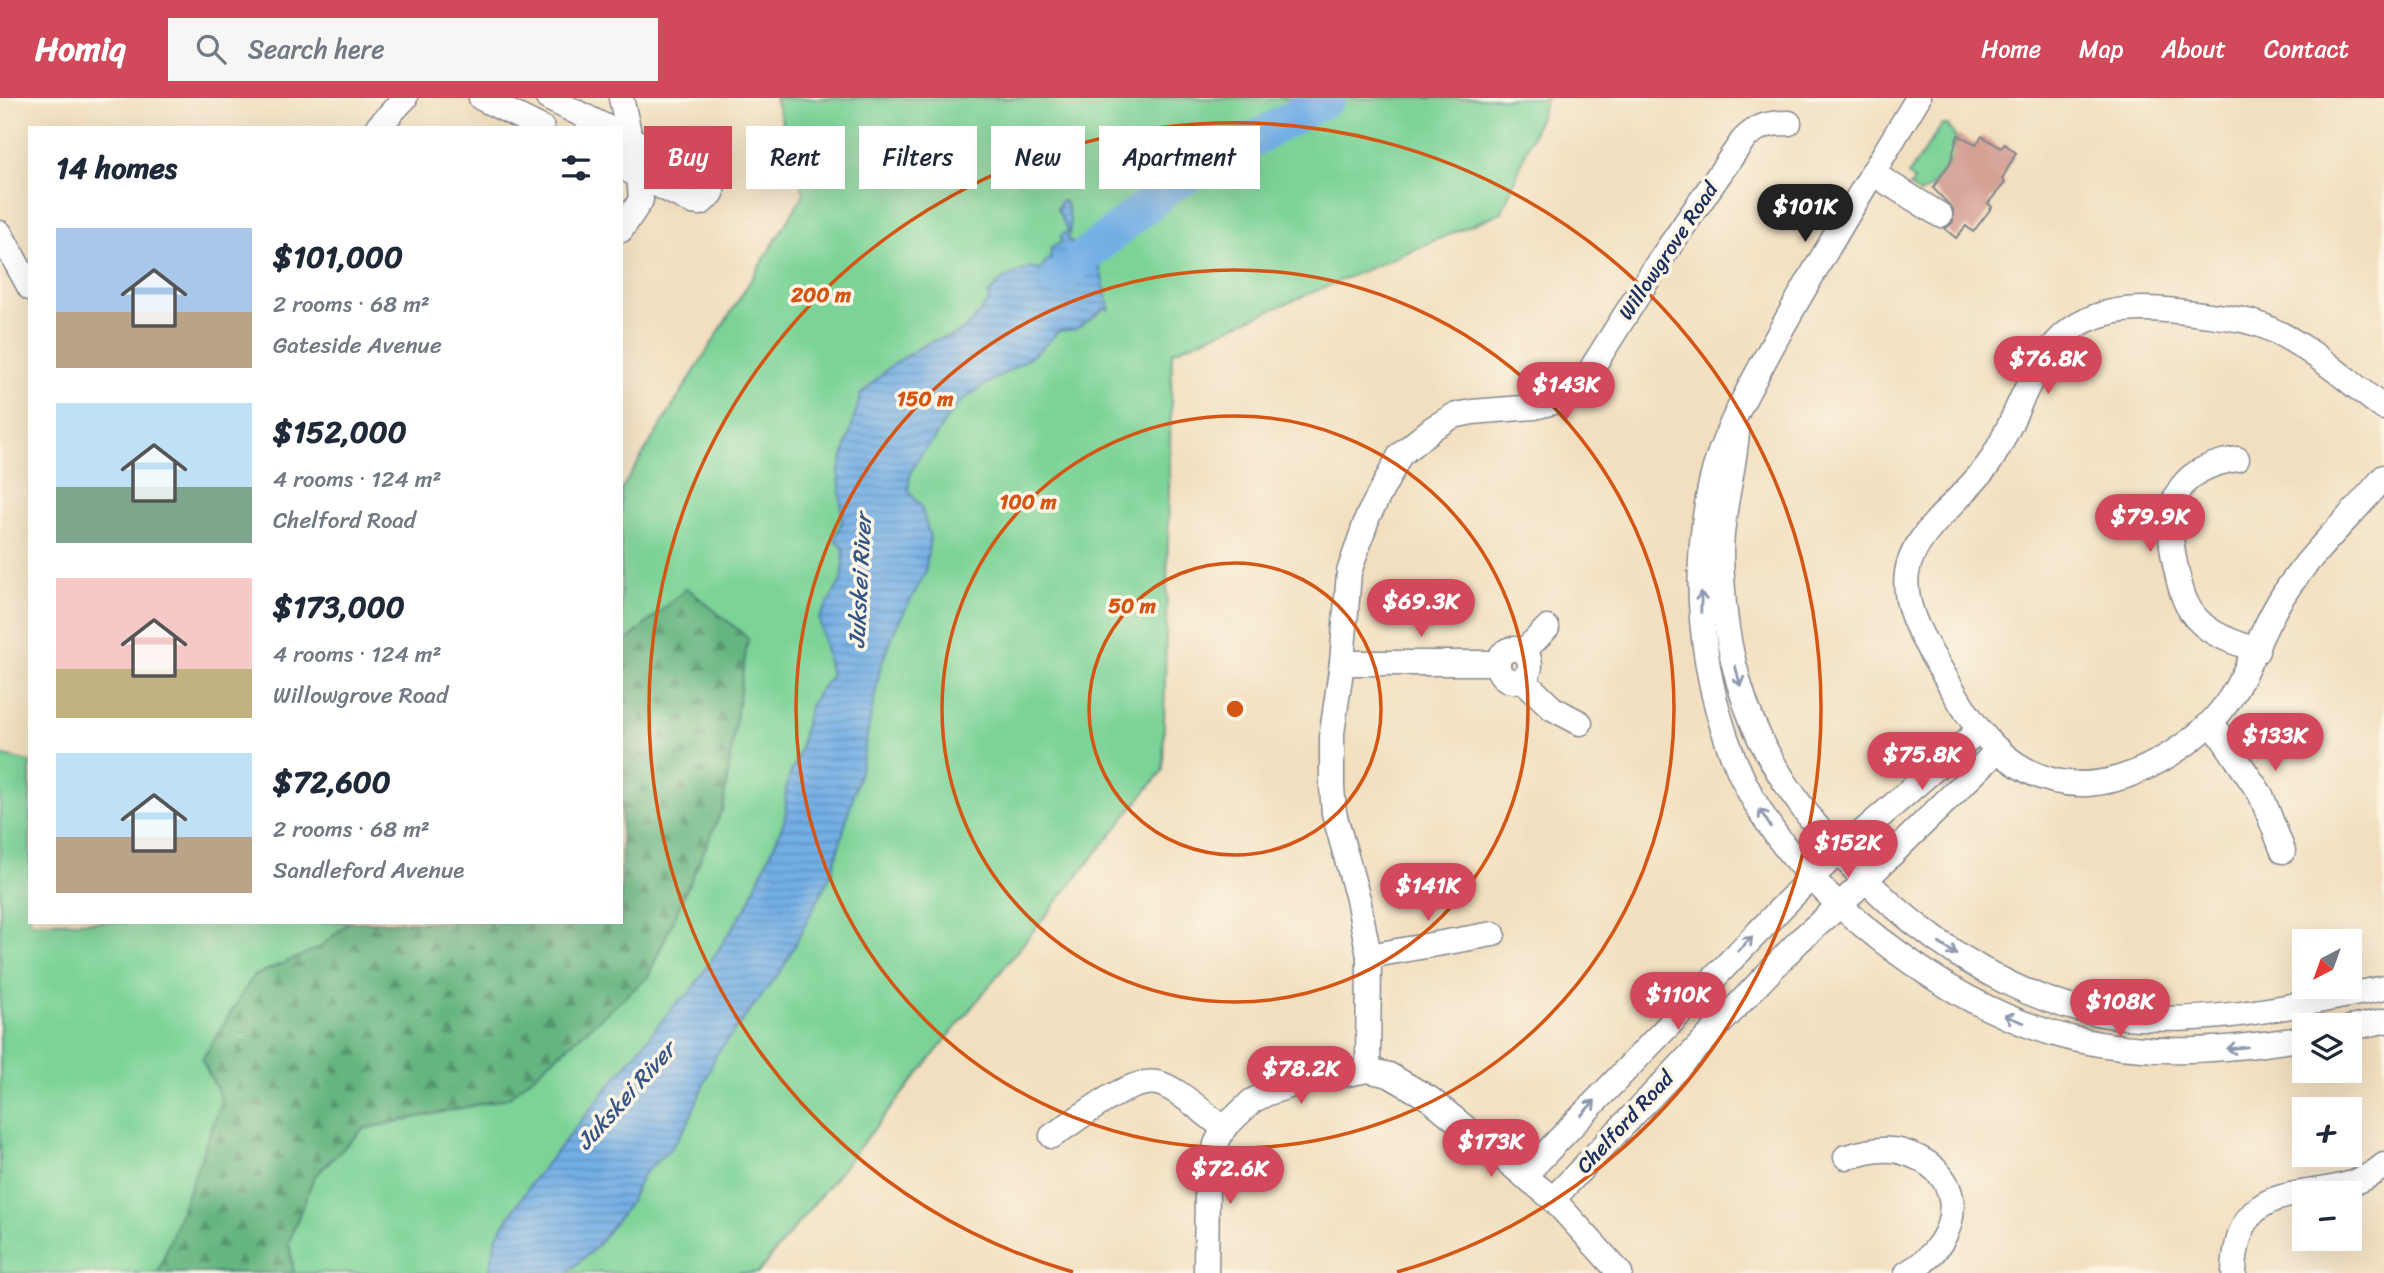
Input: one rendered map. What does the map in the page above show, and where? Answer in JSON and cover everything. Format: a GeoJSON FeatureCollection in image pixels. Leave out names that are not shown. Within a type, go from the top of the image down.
{"type":"FeatureCollection","features":[{"type":"Feature","properties":{"kind":"street"},"geometry":{"type":"LineString","coordinates":[[379,126],[405,98]]}},
{"type":"Feature","properties":{"kind":"street"},"geometry":{"type":"LineString","coordinates":[[481,98],[538,126]]}},
{"type":"Feature","properties":{"kind":"street"},"geometry":{"type":"LineString","coordinates":[[621,98],[630,171],[641,200],[623,227]]}},
{"type":"Feature","properties":{"kind":"street"},"geometry":{"type":"LineString","coordinates":[[1918,98],[1786,321],[1719,453],[1710,488],[1701,597],[1706,662],[1744,781],[1774,833],[1811,877],[1869,931],[1913,965],[1967,998],[2009,1018],[2071,1038],[2152,1052],[2242,1048],[2292,1040]]}},
{"type":"Feature","properties":{"kind":"street"},"geometry":{"type":"LineString","coordinates":[[561,100],[605,126]]}},
{"type":"Feature","properties":{"kind":"street","name":"Willowgrove Road"},"geometry":{"type":"LineString","coordinates":[[1368,1070],[1369,957],[1358,899],[1334,813],[1332,733],[1342,663],[1349,572],[1368,516],[1400,455],[1416,440],[1453,416],[1535,407],[1554,402],[1569,393],[1597,364],[1658,263],[1743,140],[1754,129],[1768,124],[1789,123]]}},
{"type":"Feature","properties":{"kind":"street"},"geometry":{"type":"LineString","coordinates":[[626,137],[706,177],[712,185],[712,192],[701,203],[692,202],[630,171]]}},
{"type":"Feature","properties":{"kind":"street"},"geometry":{"type":"LineString","coordinates":[[1872,173],[1940,215]]}},
{"type":"Feature","properties":{"kind":"street"},"geometry":{"type":"LineString","coordinates":[[0,233],[28,284]]}},
{"type":"Feature","properties":{"kind":"street"},"geometry":{"type":"LineString","coordinates":[[2384,408],[2294,341],[2268,328],[2242,320],[2138,308],[2095,316],[2072,328],[2043,359],[1992,459],[1976,481],[1921,540],[1907,574],[1907,595],[1924,641],[1979,730],[1998,750],[2041,776],[2065,784],[2088,785],[2134,775],[2186,744],[2213,724],[2239,688],[2269,618],[2286,592],[2311,558],[2384,477]]}},
{"type":"Feature","properties":{"kind":"street"},"geometry":{"type":"LineString","coordinates":[[1738,414],[1721,552],[1729,637],[1739,679],[1768,754],[1786,784],[1839,850],[1927,935],[1990,975],[2031,993],[2106,1015],[2147,1018],[2224,1016],[2267,1011],[2384,988]]}},
{"type":"Feature","properties":{"kind":"street"},"geometry":{"type":"LineString","coordinates":[[2236,459],[2202,467],[2179,489],[2171,504],[2172,547],[2187,607],[2201,623],[2220,636],[2257,650]]}},
{"type":"Feature","properties":{"kind":"street"},"geometry":{"type":"LineString","coordinates":[[1523,652],[1547,628]]}},
{"type":"Feature","properties":{"kind":"street"},"geometry":{"type":"LineString","coordinates":[[1498,663],[1507,650],[1523,652]]}},
{"type":"Feature","properties":{"kind":"street"},"geometry":{"type":"LineString","coordinates":[[1522,679],[1527,675],[1530,663],[1523,652]]}},
{"type":"Feature","properties":{"kind":"street"},"geometry":{"type":"LineString","coordinates":[[1342,663],[1498,663]]}},
{"type":"Feature","properties":{"kind":"street"},"geometry":{"type":"LineString","coordinates":[[1498,663],[1505,678],[1522,679],[1552,708],[1580,723]]}},
{"type":"Feature","properties":{"kind":"street"},"geometry":{"type":"LineString","coordinates":[[2213,724],[2261,795],[2283,851]]}},
{"type":"Feature","properties":{"kind":"street","name":"Chelford Road"},"geometry":{"type":"LineString","coordinates":[[1524,1176],[1811,877],[1979,730]]}},
{"type":"Feature","properties":{"kind":"street","name":"Chelford Road"},"geometry":{"type":"LineString","coordinates":[[1553,1199],[1799,940],[1840,905],[1998,750]]}},
{"type":"Feature","properties":{"kind":"street"},"geometry":{"type":"LineString","coordinates":[[1882,817],[1905,841]]}},
{"type":"Feature","properties":{"kind":"street"},"geometry":{"type":"LineString","coordinates":[[1369,957],[1493,934]]}},
{"type":"Feature","properties":{"kind":"street"},"geometry":{"type":"LineString","coordinates":[[2362,1026],[2384,1021]]}},
{"type":"Feature","properties":{"kind":"street"},"geometry":{"type":"LineString","coordinates":[[1206,1273],[1207,1186],[1216,1144],[1224,1128],[1244,1107],[1268,1093],[1295,1084],[1368,1070],[1389,1075],[1430,1100],[1553,1199],[1620,1273]]}},
{"type":"Feature","properties":{"kind":"street"},"geometry":{"type":"LineString","coordinates":[[1052,1136],[1110,1099],[1147,1082],[1167,1087],[1224,1128]]}},
{"type":"Feature","properties":{"kind":"street"},"geometry":{"type":"LineString","coordinates":[[1846,1157],[1875,1150],[1898,1151],[1920,1160],[1939,1173],[1951,1191],[1953,1209],[1944,1241],[1930,1258],[1907,1273]]}},
{"type":"Feature","properties":{"kind":"street"},"geometry":{"type":"LineString","coordinates":[[2234,1273],[2234,1250],[2240,1230],[2251,1213],[2263,1204],[2362,1179],[2384,1165]]}},
{"type":"Feature","properties":{"kind":"green space"},"geometry":{"type":"Polygon","coordinates":[[[775,98],[1547,98],[1502,212],[1172,352],[1163,770],[758,1273],[0,1273],[0,755],[28,762],[28,924],[623,924],[623,487],[804,194],[802,189],[845,189],[845,126],[783,126],[775,98]]]}},
{"type":"Feature","properties":{"kind":"green space"},"geometry":{"type":"Polygon","coordinates":[[[1942,125],[1948,125],[1957,140],[1953,148],[1957,153],[1930,188],[1920,194],[1910,187],[1914,181],[1908,175],[1942,125]]]}},
{"type":"Feature","properties":{"kind":"green space"},"geometry":{"type":"Polygon","coordinates":[[[687,588],[748,638],[723,808],[648,977],[508,1098],[363,1129],[314,1177],[289,1242],[294,1273],[158,1273],[222,1100],[202,1060],[253,976],[319,948],[347,924],[623,924],[623,644],[687,588]]]}},
{"type":"Feature","properties":{"kind":"water"},"geometry":{"type":"Polygon","coordinates":[[[1061,201],[1065,201],[1070,220],[1067,238],[1076,246],[1093,241],[1110,310],[1104,308],[1076,329],[1058,331],[1025,361],[962,401],[915,464],[910,476],[909,492],[921,506],[930,537],[925,574],[897,625],[881,665],[860,771],[832,872],[783,968],[716,1055],[687,1125],[672,1147],[643,1174],[629,1204],[596,1247],[567,1273],[489,1273],[496,1237],[533,1180],[678,1001],[689,994],[749,903],[777,839],[785,818],[787,786],[809,711],[816,695],[831,676],[819,619],[842,579],[844,549],[835,539],[842,520],[839,471],[861,394],[892,365],[929,342],[957,334],[972,322],[990,299],[988,295],[1003,279],[1031,267],[1040,271],[1046,261],[1050,260],[1051,248],[1061,243],[1061,235],[1068,231],[1057,209],[1061,201]]]}},
{"type":"Feature","properties":{"kind":"building"},"geometry":{"type":"Polygon","coordinates":[[[1958,135],[1976,144],[1982,136],[2001,148],[2005,144],[2016,153],[2002,179],[2005,183],[1988,203],[1992,207],[1973,232],[1966,226],[1956,238],[1945,229],[1953,222],[1953,209],[1933,188],[1950,163],[1958,135]]]}},
{"type":"Feature","properties":{"kind":"waterway","name":"Jukskei River"},"geometry":{"type":"LineString","coordinates":[[1058,278],[1172,185],[1328,98]]}}]}
